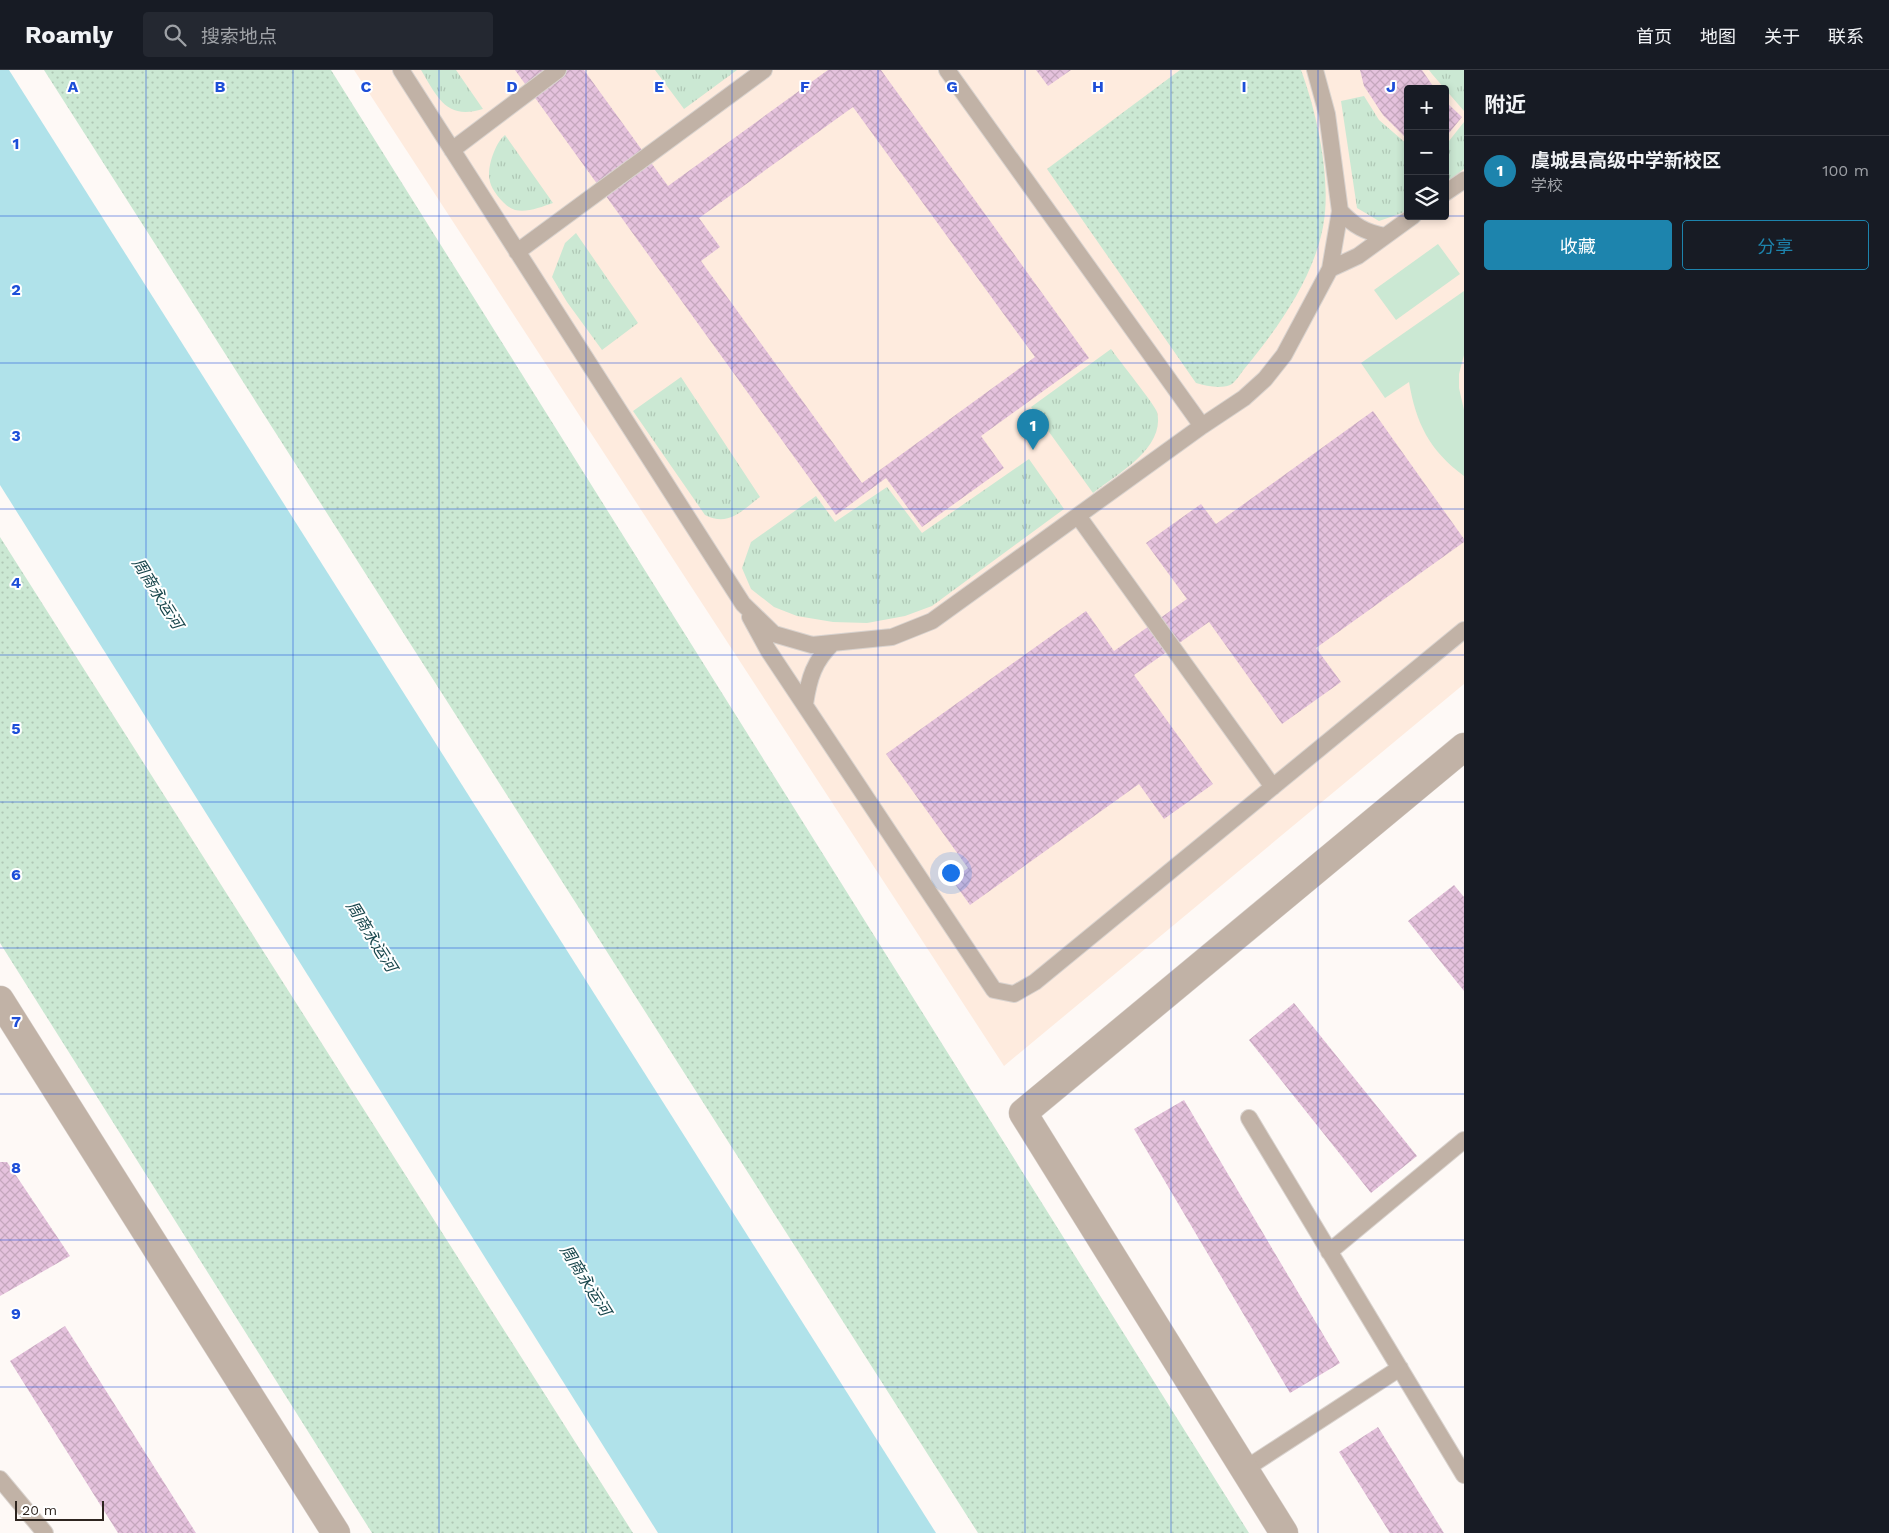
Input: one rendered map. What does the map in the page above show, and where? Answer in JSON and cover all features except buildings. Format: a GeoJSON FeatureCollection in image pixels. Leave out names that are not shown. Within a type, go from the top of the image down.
{"type":"FeatureCollection","features":[{"type":"Feature","properties":{"kind":"street"},"geometry":{"type":"LineString","coordinates":[[1284,1533],[1023,1113],[1464,747]]}},
{"type":"Feature","properties":{"kind":"street"},"geometry":{"type":"LineString","coordinates":[[0,1000],[336,1533]]}},
{"type":"Feature","properties":{"kind":"lane"},"geometry":{"type":"LineString","coordinates":[[401,70],[743,604],[768,650],[994,990],[1014,994],[1035,982],[1464,630]]}},
{"type":"Feature","properties":{"kind":"lane"},"geometry":{"type":"LineString","coordinates":[[452,150],[558,70]]}},
{"type":"Feature","properties":{"kind":"lane"},"geometry":{"type":"LineString","coordinates":[[517,252],[764,70]]}},
{"type":"Feature","properties":{"kind":"lane"},"geometry":{"type":"LineString","coordinates":[[947,70],[1202,426]]}},
{"type":"Feature","properties":{"kind":"lane"},"geometry":{"type":"LineString","coordinates":[[743,604],[774,634],[812,645],[892,636],[932,622],[1202,426],[1244,398],[1265,379],[1284,355],[1330,268],[1340,212],[1327,114],[1315,70]]}},
{"type":"Feature","properties":{"kind":"lane"},"geometry":{"type":"LineString","coordinates":[[1449,190],[1464,180]]}},
{"type":"Feature","properties":{"kind":"lane"},"geometry":{"type":"LineString","coordinates":[[1340,212],[1354,226],[1368,233],[1385,236]]}},
{"type":"Feature","properties":{"kind":"lane"},"geometry":{"type":"LineString","coordinates":[[1330,268],[1358,256],[1407,220]]}},
{"type":"Feature","properties":{"kind":"lane"},"geometry":{"type":"LineString","coordinates":[[1078,516],[1273,787]]}},
{"type":"Feature","properties":{"kind":"lane"},"geometry":{"type":"LineString","coordinates":[[805,704],[809,676],[820,655],[833,643]]}},
{"type":"Feature","properties":{"kind":"lane"},"geometry":{"type":"LineString","coordinates":[[1249,1118],[1464,1475]]}},
{"type":"Feature","properties":{"kind":"lane"},"geometry":{"type":"LineString","coordinates":[[1329,1252],[1464,1140]]}},
{"type":"Feature","properties":{"kind":"lane"},"geometry":{"type":"LineString","coordinates":[[1245,1469],[1400,1368]]}},
{"type":"Feature","properties":{"kind":"lane"},"geometry":{"type":"LineString","coordinates":[[0,1480],[45,1533]]}},
{"type":"Feature","properties":{"kind":"shaded area"},"geometry":{"type":"Polygon","coordinates":[[[354,70],[1464,70],[1464,684],[1004,1066],[354,70]]]}},
{"type":"Feature","properties":{"kind":"green space"},"geometry":{"type":"Polygon","coordinates":[[[44,70],[331,70],[1249,1533],[978,1533],[44,70]]]}},
{"type":"Feature","properties":{"kind":"green space"},"geometry":{"type":"Polygon","coordinates":[[[421,70],[456,70],[483,109],[470,112],[460,111],[444,104],[438,98],[421,70]]]}},
{"type":"Feature","properties":{"kind":"green space"},"geometry":{"type":"Polygon","coordinates":[[[655,70],[737,70],[684,109],[655,70]]]}},
{"type":"Feature","properties":{"kind":"green space"},"geometry":{"type":"Polygon","coordinates":[[[1180,70],[1301,70],[1317,126],[1324,168],[1326,189],[1323,227],[1318,246],[1303,284],[1282,320],[1238,378],[1230,385],[1222,387],[1196,383],[1047,169],[1180,70]]]}},
{"type":"Feature","properties":{"kind":"green space"},"geometry":{"type":"Polygon","coordinates":[[[1429,70],[1464,70],[1464,111],[1449,94],[1449,85],[1442,85],[1429,70]]]}},
{"type":"Feature","properties":{"kind":"green space"},"geometry":{"type":"Polygon","coordinates":[[[1364,96],[1379,120],[1404,142],[1404,212],[1379,221],[1357,208],[1341,101],[1364,96]]]}},
{"type":"Feature","properties":{"kind":"green space"},"geometry":{"type":"Polygon","coordinates":[[[1464,122],[1464,169],[1449,180],[1449,175],[1449,141],[1464,122]]]}},
{"type":"Feature","properties":{"kind":"green space"},"geometry":{"type":"Polygon","coordinates":[[[505,135],[553,203],[520,211],[511,209],[496,194],[491,186],[489,170],[495,150],[505,135]]]}},
{"type":"Feature","properties":{"kind":"green space"},"geometry":{"type":"Polygon","coordinates":[[[576,233],[638,323],[602,350],[567,302],[552,277],[565,243],[576,233]]]}},
{"type":"Feature","properties":{"kind":"green space"},"geometry":{"type":"Polygon","coordinates":[[[1438,244],[1460,274],[1396,320],[1374,290],[1438,244]]]}},
{"type":"Feature","properties":{"kind":"green space"},"geometry":{"type":"Polygon","coordinates":[[[1464,291],[1464,355],[1459,374],[1459,388],[1464,410],[1464,476],[1442,456],[1426,435],[1420,423],[1409,382],[1385,398],[1361,363],[1464,291]]]}},
{"type":"Feature","properties":{"kind":"green space"},"geometry":{"type":"Polygon","coordinates":[[[1111,349],[1155,408],[1158,425],[1147,449],[1126,469],[1093,493],[1031,407],[1111,349]]]}},
{"type":"Feature","properties":{"kind":"green space"},"geometry":{"type":"Polygon","coordinates":[[[681,377],[760,497],[734,516],[721,519],[705,515],[633,411],[681,377]]]}},
{"type":"Feature","properties":{"kind":"green space"},"geometry":{"type":"Polygon","coordinates":[[[1029,459],[1064,509],[932,606],[905,616],[867,623],[833,622],[797,616],[774,607],[751,589],[742,568],[751,542],[816,496],[835,522],[887,487],[922,533],[1029,459]]]}},
{"type":"Feature","properties":{"kind":"green space"},"geometry":{"type":"Polygon","coordinates":[[[0,537],[633,1533],[372,1533],[0,943],[0,537]]]}},
{"type":"Feature","properties":{"kind":"water","name":"周商永运河"},"geometry":{"type":"Polygon","coordinates":[[[0,70],[9,70],[936,1533],[658,1533],[0,485],[0,70]]]}},
{"type":"Feature","properties":{"kind":"place","name":"虞城县高级中学新校区"},"geometry":{"type":"Point","coordinates":[1033,450]}}]}
